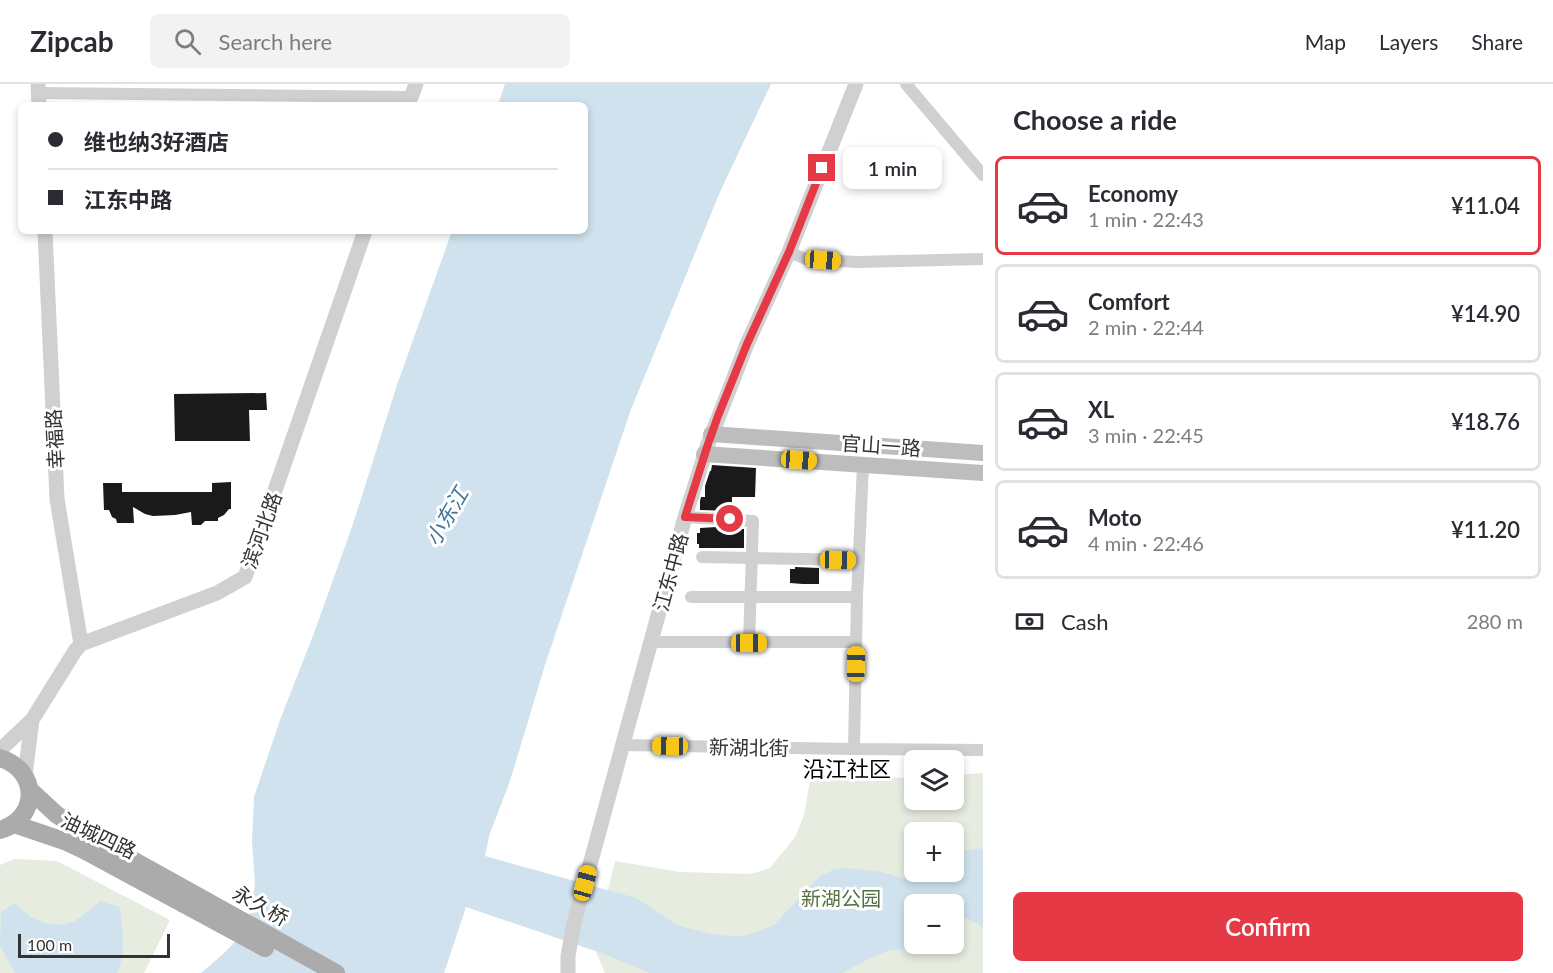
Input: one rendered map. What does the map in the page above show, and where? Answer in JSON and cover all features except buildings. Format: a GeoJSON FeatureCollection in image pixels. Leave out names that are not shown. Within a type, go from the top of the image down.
{"type":"FeatureCollection","features":[{"type":"Feature","properties":{"kind":"main road","name":"官山一路"},"geometry":{"type":"LineString","coordinates":[[711,434],[983,453]]}},
{"type":"Feature","properties":{"kind":"main road"},"geometry":{"type":"LineString","coordinates":[[777,459],[779,439]]}},
{"type":"Feature","properties":{"kind":"main road","name":"官山一路"},"geometry":{"type":"LineString","coordinates":[[704,454],[983,473]]}},
{"type":"Feature","properties":{"kind":"main road","name":"油城四路"},"geometry":{"type":"LineString","coordinates":[[0,758],[14,764],[27,783],[57,815],[163,884]]}},
{"type":"Feature","properties":{"kind":"main road"},"geometry":{"type":"LineString","coordinates":[[7,827],[20,819],[28,805],[27,783]]}},
{"type":"Feature","properties":{"kind":"main road","name":"油城四路"},"geometry":{"type":"LineString","coordinates":[[7,827],[67,842],[163,884]]}},
{"type":"Feature","properties":{"kind":"main road","name":"永久桥"},"geometry":{"type":"LineString","coordinates":[[163,884],[312,973]]}},
{"type":"Feature","properties":{"kind":"main road","name":"永久桥"},"geometry":{"type":"LineString","coordinates":[[163,884],[336,973]]}},
{"type":"Feature","properties":{"kind":"street","name":"江东中路"},"geometry":{"type":"LineString","coordinates":[[568,973],[568,956],[574,923],[704,454],[747,344],[789,252],[856,84]]}},
{"type":"Feature","properties":{"kind":"street"},"geometry":{"type":"LineString","coordinates":[[906,84],[983,176]]}},
{"type":"Feature","properties":{"kind":"street"},"geometry":{"type":"LineString","coordinates":[[38,94],[412,95]]}},
{"type":"Feature","properties":{"kind":"street","name":"幸福路"},"geometry":{"type":"LineString","coordinates":[[45,234],[57,499],[81,644]]}},
{"type":"Feature","properties":{"kind":"street","name":"滨河北路"},"geometry":{"type":"LineString","coordinates":[[81,644],[217,593],[245,577],[364,234]]}},
{"type":"Feature","properties":{"kind":"street"},"geometry":{"type":"LineString","coordinates":[[789,252],[806,259],[857,262],[983,259]]}},
{"type":"Feature","properties":{"kind":"street"},"geometry":{"type":"LineString","coordinates":[[854,749],[857,597],[863,465]]}},
{"type":"Feature","properties":{"kind":"street"},"geometry":{"type":"LineString","coordinates":[[685,517],[753,520],[749,643]]}},
{"type":"Feature","properties":{"kind":"street"},"geometry":{"type":"LineString","coordinates":[[702,558],[859,560]]}},
{"type":"Feature","properties":{"kind":"street"},"geometry":{"type":"LineString","coordinates":[[691,597],[857,597]]}},
{"type":"Feature","properties":{"kind":"street"},"geometry":{"type":"LineString","coordinates":[[651,642],[856,642]]}},
{"type":"Feature","properties":{"kind":"street"},"geometry":{"type":"LineString","coordinates":[[0,750],[32,720],[81,644]]}},
{"type":"Feature","properties":{"kind":"street"},"geometry":{"type":"LineString","coordinates":[[27,783],[32,720]]}},
{"type":"Feature","properties":{"kind":"street","name":"新湖北街"},"geometry":{"type":"LineString","coordinates":[[624,745],[983,750]]}},
{"type":"Feature","properties":{"kind":"green space","name":"新湖公园"},"geometry":{"type":"Polygon","coordinates":[[[983,773],[983,973],[605,973],[594,947],[615,861],[680,872],[751,874],[770,868],[795,837],[804,815],[811,774],[848,780],[904,777],[904,810],[964,810],[964,774],[983,773]]]}},
{"type":"Feature","properties":{"kind":"green space"},"geometry":{"type":"Polygon","coordinates":[[[14,859],[57,861],[170,920],[144,973],[0,973],[0,865],[14,859]]]}},
{"type":"Feature","properties":{"kind":"water","name":"小东江"},"geometry":{"type":"Polygon","coordinates":[[[505,84],[771,84],[720,192],[630,412],[545,665],[510,781],[489,836],[485,856],[636,898],[679,926],[711,934],[737,937],[774,925],[820,876],[833,870],[846,868],[882,872],[904,879],[904,882],[964,882],[964,851],[983,848],[983,929],[978,924],[964,919],[964,894],[904,894],[904,949],[878,954],[842,973],[650,973],[604,954],[466,907],[444,973],[201,973],[246,931],[255,885],[252,841],[254,797],[280,720],[352,527],[397,385],[451,234],[588,234],[588,102],[499,102],[505,84]]]}},
{"type":"Feature","properties":{"kind":"water"},"geometry":{"type":"Polygon","coordinates":[[[100,901],[119,907],[123,949],[117,973],[15,973],[0,946],[1,912],[15,903],[33,918],[56,925],[72,922],[100,901]]]}},
{"type":"Feature","properties":{"kind":"district","name":"沿江社区"},"geometry":{"type":"Point","coordinates":[847,768]}},
{"type":"Feature","properties":{"kind":"route"},"geometry":{"type":"LineString","coordinates":[[730,519],[685,517],[718,416],[747,344],[789,252],[822,168]]}}]}
